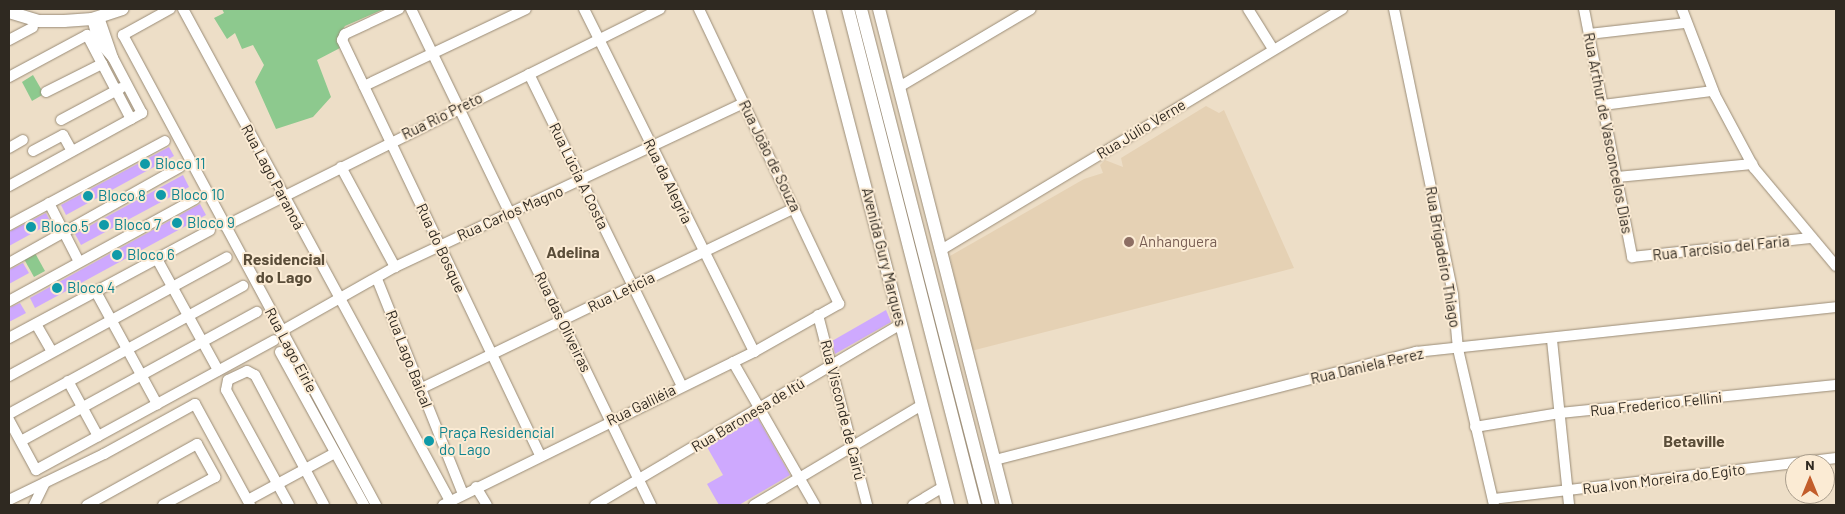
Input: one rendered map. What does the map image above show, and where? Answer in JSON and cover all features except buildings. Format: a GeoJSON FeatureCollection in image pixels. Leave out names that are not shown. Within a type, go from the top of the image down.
{"type":"FeatureCollection","features":[{"type":"Feature","properties":{"kind":"main road"},"geometry":{"type":"LineString","coordinates":[[9,12],[39,21],[96,18],[122,9]]}},
{"type":"Feature","properties":{"kind":"main road","name":"Avenida Gury Marques"},"geometry":{"type":"LineString","coordinates":[[820,9],[901,324],[920,406],[948,505]]}},
{"type":"Feature","properties":{"kind":"main road","name":"Avenida Gury Marques"},"geometry":{"type":"LineString","coordinates":[[848,9],[975,505]]}},
{"type":"Feature","properties":{"kind":"main road"},"geometry":{"type":"LineString","coordinates":[[861,9],[989,505]]}},
{"type":"Feature","properties":{"kind":"main road"},"geometry":{"type":"LineString","coordinates":[[880,9],[1006,505]]}},
{"type":"Feature","properties":{"kind":"main road"},"geometry":{"type":"LineString","coordinates":[[864,23],[894,66]]}},
{"type":"Feature","properties":{"kind":"street","name":"Rua Lago Eirie"},"geometry":{"type":"LineString","coordinates":[[170,9],[123,35],[225,226],[277,336],[376,505]]}},
{"type":"Feature","properties":{"kind":"street","name":"Rua Lago Paranoá"},"geometry":{"type":"LineString","coordinates":[[184,9],[447,503]]}},
{"type":"Feature","properties":{"kind":"street","name":"Rua do Bosque"},"geometry":{"type":"LineString","coordinates":[[399,9],[345,34],[342,40],[540,455]]}},
{"type":"Feature","properties":{"kind":"street","name":"Rua das Oliveiras"},"geometry":{"type":"LineString","coordinates":[[411,9],[611,419],[637,481],[651,505]]}},
{"type":"Feature","properties":{"kind":"street"},"geometry":{"type":"LineString","coordinates":[[364,86],[526,9]]}},
{"type":"Feature","properties":{"kind":"street","name":"Rua da Alegria"},"geometry":{"type":"LineString","coordinates":[[584,9],[754,352]]}},
{"type":"Feature","properties":{"kind":"street","name":"Rua Rio Preto"},"geometry":{"type":"LineString","coordinates":[[225,226],[660,9]]}},
{"type":"Feature","properties":{"kind":"street","name":"Rua João de Souza"},"geometry":{"type":"LineString","coordinates":[[699,9],[839,304]]}},
{"type":"Feature","properties":{"kind":"street"},"geometry":{"type":"LineString","coordinates":[[899,87],[1031,9]]}},
{"type":"Feature","properties":{"kind":"street"},"geometry":{"type":"LineString","coordinates":[[1248,9],[1273,49]]}},
{"type":"Feature","properties":{"kind":"street","name":"Rua Júlio Verne"},"geometry":{"type":"LineString","coordinates":[[941,250],[1342,9]]}},
{"type":"Feature","properties":{"kind":"street","name":"Rua Brigadeiro Thiago"},"geometry":{"type":"LineString","coordinates":[[1394,9],[1453,295],[1458,349],[1493,502]]}},
{"type":"Feature","properties":{"kind":"street","name":"Rua Arthur de Vasconcelos Dias"},"geometry":{"type":"LineString","coordinates":[[1584,9],[1632,257]]}},
{"type":"Feature","properties":{"kind":"street"},"geometry":{"type":"LineString","coordinates":[[1682,9],[1713,91],[1752,164],[1810,238],[1836,266]]}},
{"type":"Feature","properties":{"kind":"street"},"geometry":{"type":"LineString","coordinates":[[9,186],[142,113],[126,86],[113,58],[98,40],[96,18]]}},
{"type":"Feature","properties":{"kind":"street"},"geometry":{"type":"LineString","coordinates":[[1589,34],[1686,23]]}},
{"type":"Feature","properties":{"kind":"street"},"geometry":{"type":"LineString","coordinates":[[9,40],[33,27]]}},
{"type":"Feature","properties":{"kind":"street"},"geometry":{"type":"LineString","coordinates":[[9,77],[87,35],[131,119]]}},
{"type":"Feature","properties":{"kind":"street"},"geometry":{"type":"LineString","coordinates":[[46,92],[102,64]]}},
{"type":"Feature","properties":{"kind":"street","name":"Rua Lúcia A Costa"},"geometry":{"type":"LineString","coordinates":[[529,74],[682,386]]}},
{"type":"Feature","properties":{"kind":"street"},"geometry":{"type":"LineString","coordinates":[[61,120],[126,86]]}},
{"type":"Feature","properties":{"kind":"street"},"geometry":{"type":"LineString","coordinates":[[1603,105],[1713,91]]}},
{"type":"Feature","properties":{"kind":"street","name":"Rua Carlos Magno"},"geometry":{"type":"LineString","coordinates":[[21,441],[36,470],[218,370],[395,267],[510,211],[582,182],[744,103]]}},
{"type":"Feature","properties":{"kind":"street"},"geometry":{"type":"LineString","coordinates":[[33,151],[63,135],[72,151]]}},
{"type":"Feature","properties":{"kind":"street"},"geometry":{"type":"LineString","coordinates":[[9,148],[23,140]]}},
{"type":"Feature","properties":{"kind":"street"},"geometry":{"type":"LineString","coordinates":[[9,225],[165,141]]}},
{"type":"Feature","properties":{"kind":"street"},"geometry":{"type":"LineString","coordinates":[[1617,177],[1752,164]]}},
{"type":"Feature","properties":{"kind":"street"},"geometry":{"type":"LineString","coordinates":[[341,167],[395,267]]}},
{"type":"Feature","properties":{"kind":"street"},"geometry":{"type":"LineString","coordinates":[[9,263],[180,168]]}},
{"type":"Feature","properties":{"kind":"street"},"geometry":{"type":"LineString","coordinates":[[9,301],[195,199]]}},
{"type":"Feature","properties":{"kind":"street"},"geometry":{"type":"LineString","coordinates":[[49,203],[79,262]]}},
{"type":"Feature","properties":{"kind":"street","name":"Rua Letícia"},"geometry":{"type":"LineString","coordinates":[[420,389],[795,208]]}},
{"type":"Feature","properties":{"kind":"street"},"geometry":{"type":"LineString","coordinates":[[9,338],[210,230]]}},
{"type":"Feature","properties":{"kind":"street","name":"Rua Tarcísio del Faria"},"geometry":{"type":"LineString","coordinates":[[1632,257],[1810,238]]}},
{"type":"Feature","properties":{"kind":"street"},"geometry":{"type":"LineString","coordinates":[[9,376],[112,318],[227,257]]}},
{"type":"Feature","properties":{"kind":"street"},"geometry":{"type":"LineString","coordinates":[[157,259],[218,370]]}},
{"type":"Feature","properties":{"kind":"street","name":"Rua Lago Baical"},"geometry":{"type":"LineString","coordinates":[[377,278],[463,494]]}},
{"type":"Feature","properties":{"kind":"street"},"geometry":{"type":"LineString","coordinates":[[9,414],[243,286]]}},
{"type":"Feature","properties":{"kind":"street"},"geometry":{"type":"LineString","coordinates":[[96,292],[112,318],[157,404]]}},
{"type":"Feature","properties":{"kind":"street","name":"Rua Galiléia"},"geometry":{"type":"LineString","coordinates":[[447,503],[611,419],[754,352],[839,304]]}},
{"type":"Feature","properties":{"kind":"street","name":"Rua Daniela Perez"},"geometry":{"type":"LineString","coordinates":[[995,460],[1416,352],[1552,340],[1836,307]]}},
{"type":"Feature","properties":{"kind":"street"},"geometry":{"type":"LineString","coordinates":[[9,420],[21,441],[258,312]]}},
{"type":"Feature","properties":{"kind":"street","name":"Rua Visconde de Cairú"},"geometry":{"type":"LineString","coordinates":[[818,315],[867,505]]}},
{"type":"Feature","properties":{"kind":"street"},"geometry":{"type":"LineString","coordinates":[[36,324],[52,352]]}},
{"type":"Feature","properties":{"kind":"street","name":"Rua Baronesa de Itú"},"geometry":{"type":"LineString","coordinates":[[596,505],[901,324]]}},
{"type":"Feature","properties":{"kind":"street"},"geometry":{"type":"LineString","coordinates":[[1552,340],[1569,505]]}},
{"type":"Feature","properties":{"kind":"street"},"geometry":{"type":"LineString","coordinates":[[280,352],[364,505]]}},
{"type":"Feature","properties":{"kind":"street"},"geometry":{"type":"LineString","coordinates":[[733,362],[815,505]]}},
{"type":"Feature","properties":{"kind":"street"},"geometry":{"type":"LineString","coordinates":[[288,505],[226,390],[228,380],[247,371],[254,375],[324,505]]}},
{"type":"Feature","properties":{"kind":"street"},"geometry":{"type":"LineString","coordinates":[[68,381],[98,436]]}},
{"type":"Feature","properties":{"kind":"street","name":"Rua Frederico Fellini"},"geometry":{"type":"LineString","coordinates":[[1475,427],[1560,414],[1836,385]]}},
{"type":"Feature","properties":{"kind":"street"},"geometry":{"type":"LineString","coordinates":[[9,500],[195,404],[249,503],[277,484],[335,453]]}},
{"type":"Feature","properties":{"kind":"street"},"geometry":{"type":"LineString","coordinates":[[754,505],[920,406]]}},
{"type":"Feature","properties":{"kind":"street"},"geometry":{"type":"LineString","coordinates":[[86,505],[196,444],[215,477],[164,505]]}},
{"type":"Feature","properties":{"kind":"street","name":"Rua Ivon Moreira do Egito"},"geometry":{"type":"LineString","coordinates":[[1493,502],[1836,458]]}},
{"type":"Feature","properties":{"kind":"street"},"geometry":{"type":"LineString","coordinates":[[36,504],[45,482]]}},
{"type":"Feature","properties":{"kind":"street"},"geometry":{"type":"LineString","coordinates":[[476,487],[487,505]]}},
{"type":"Feature","properties":{"kind":"street"},"geometry":{"type":"LineString","coordinates":[[913,505],[943,487]]}},
{"type":"Feature","properties":{"kind":"street"},"geometry":{"type":"LineString","coordinates":[[29,490],[36,504]]}},
{"type":"Feature","properties":{"kind":"shaded area","name":"Anhanguera"},"geometry":{"type":"Polygon","coordinates":[[[1206,106],[1219,113],[1224,110],[1294,268],[971,351],[950,256],[1084,179],[1103,173],[1100,165],[1105,160],[1123,167],[1121,158],[1206,106]]]}},
{"type":"Feature","properties":{"kind":"green space"},"geometry":{"type":"Polygon","coordinates":[[[222,9],[384,9],[345,26],[341,32],[340,48],[317,60],[331,97],[313,117],[276,129],[255,82],[264,65],[253,45],[242,49],[235,33],[227,39],[214,18],[224,13],[222,9]]]}},
{"type":"Feature","properties":{"kind":"green space"},"geometry":{"type":"Polygon","coordinates":[[[33,75],[44,94],[32,101],[22,82],[33,75]]]}},
{"type":"Feature","properties":{"kind":"green space"},"geometry":{"type":"Polygon","coordinates":[[[35,253],[45,271],[34,277],[24,259],[35,253]]]}},
{"type":"Feature","properties":{"kind":"place","name":"Bloco 11"},"geometry":{"type":"Point","coordinates":[145,164]}},
{"type":"Feature","properties":{"kind":"place","name":"Bloco 10"},"geometry":{"type":"Point","coordinates":[161,195]}},
{"type":"Feature","properties":{"kind":"place","name":"Bloco 8"},"geometry":{"type":"Point","coordinates":[88,196]}},
{"type":"Feature","properties":{"kind":"place","name":"Bloco 9"},"geometry":{"type":"Point","coordinates":[177,223]}},
{"type":"Feature","properties":{"kind":"place","name":"Bloco 7"},"geometry":{"type":"Point","coordinates":[104,225]}},
{"type":"Feature","properties":{"kind":"place","name":"Bloco 5"},"geometry":{"type":"Point","coordinates":[31,227]}},
{"type":"Feature","properties":{"kind":"place","name":"Anhanguera"},"geometry":{"type":"Point","coordinates":[1129,242]}},
{"type":"Feature","properties":{"kind":"place","name":"Bloco 6"},"geometry":{"type":"Point","coordinates":[117,255]}},
{"type":"Feature","properties":{"kind":"place","name":"Bloco 4"},"geometry":{"type":"Point","coordinates":[57,288]}},
{"type":"Feature","properties":{"kind":"place","name":"Praça Residencial do Lago"},"geometry":{"type":"Point","coordinates":[429,441]}},
{"type":"Feature","properties":{"kind":"district","name":"Adelina"},"geometry":{"type":"Point","coordinates":[573,252]}},
{"type":"Feature","properties":{"kind":"district","name":"Residencial do Lago"},"geometry":{"type":"Point","coordinates":[284,268]}},
{"type":"Feature","properties":{"kind":"district","name":"Betaville"},"geometry":{"type":"Point","coordinates":[1694,441]}}]}
